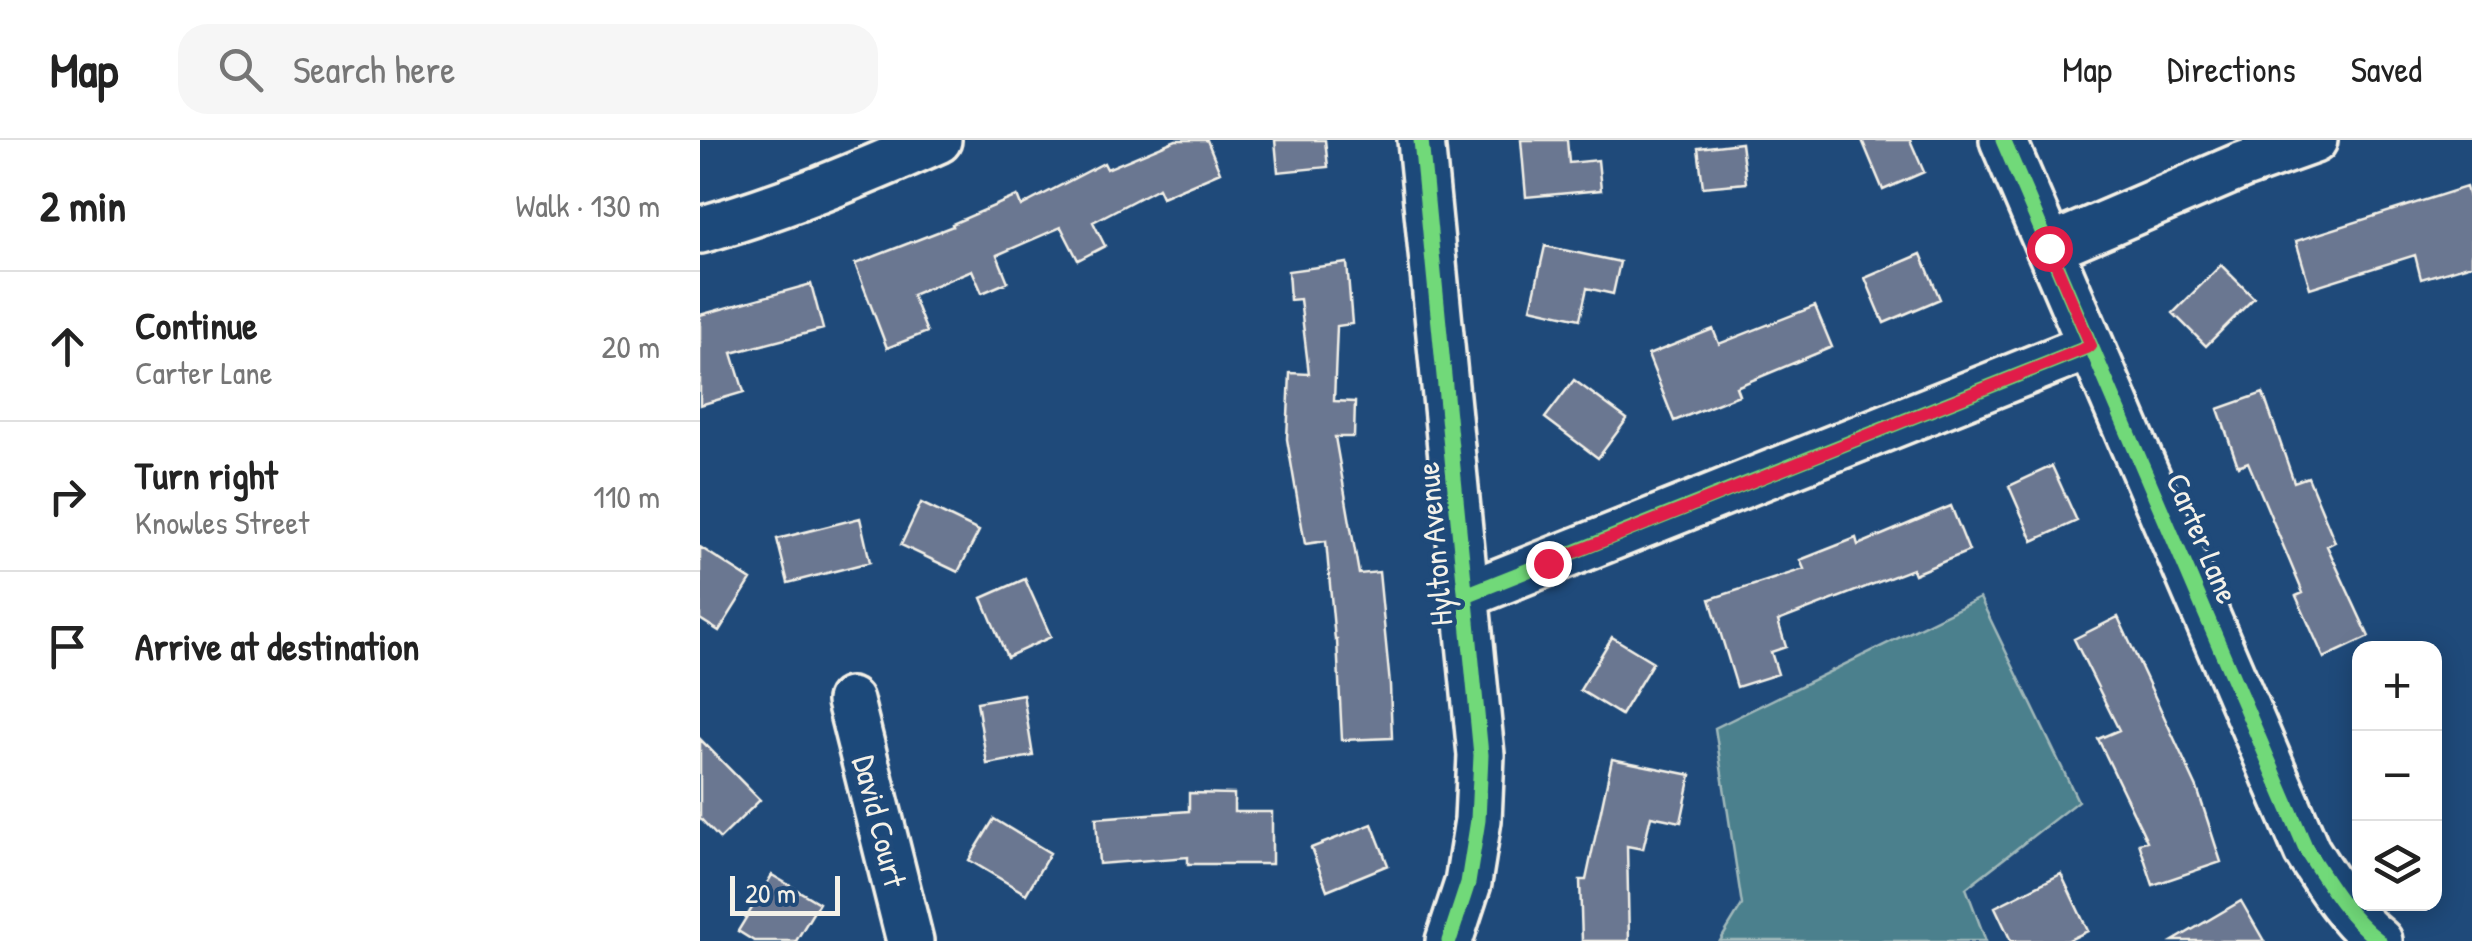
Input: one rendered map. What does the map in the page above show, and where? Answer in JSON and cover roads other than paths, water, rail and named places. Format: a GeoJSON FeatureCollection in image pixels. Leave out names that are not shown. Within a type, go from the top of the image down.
{"type":"FeatureCollection","features":[{"type":"Feature","properties":{"kind":"street"},"geometry":{"type":"LineString","coordinates":[[700,230],[880,166],[938,140]]}},
{"type":"Feature","properties":{"kind":"street","name":"Hylton Avenue"},"geometry":{"type":"LineString","coordinates":[[1421,140],[1481,755],[1478,820],[1468,883],[1449,941]]}},
{"type":"Feature","properties":{"kind":"street","name":"Carter Lane"},"geometry":{"type":"LineString","coordinates":[[2003,140],[2308,851],[2334,894],[2379,941]]}},
{"type":"Feature","properties":{"kind":"street"},"geometry":{"type":"LineString","coordinates":[[2049,248],[2240,166],[2314,140]]}},
{"type":"Feature","properties":{"kind":"street"},"geometry":{"type":"LineString","coordinates":[[1466,595],[2091,346]]}},
{"type":"Feature","properties":{"kind":"street","name":"David Court"},"geometry":{"type":"LineString","coordinates":[[850,700],[910,941]]}}]}
